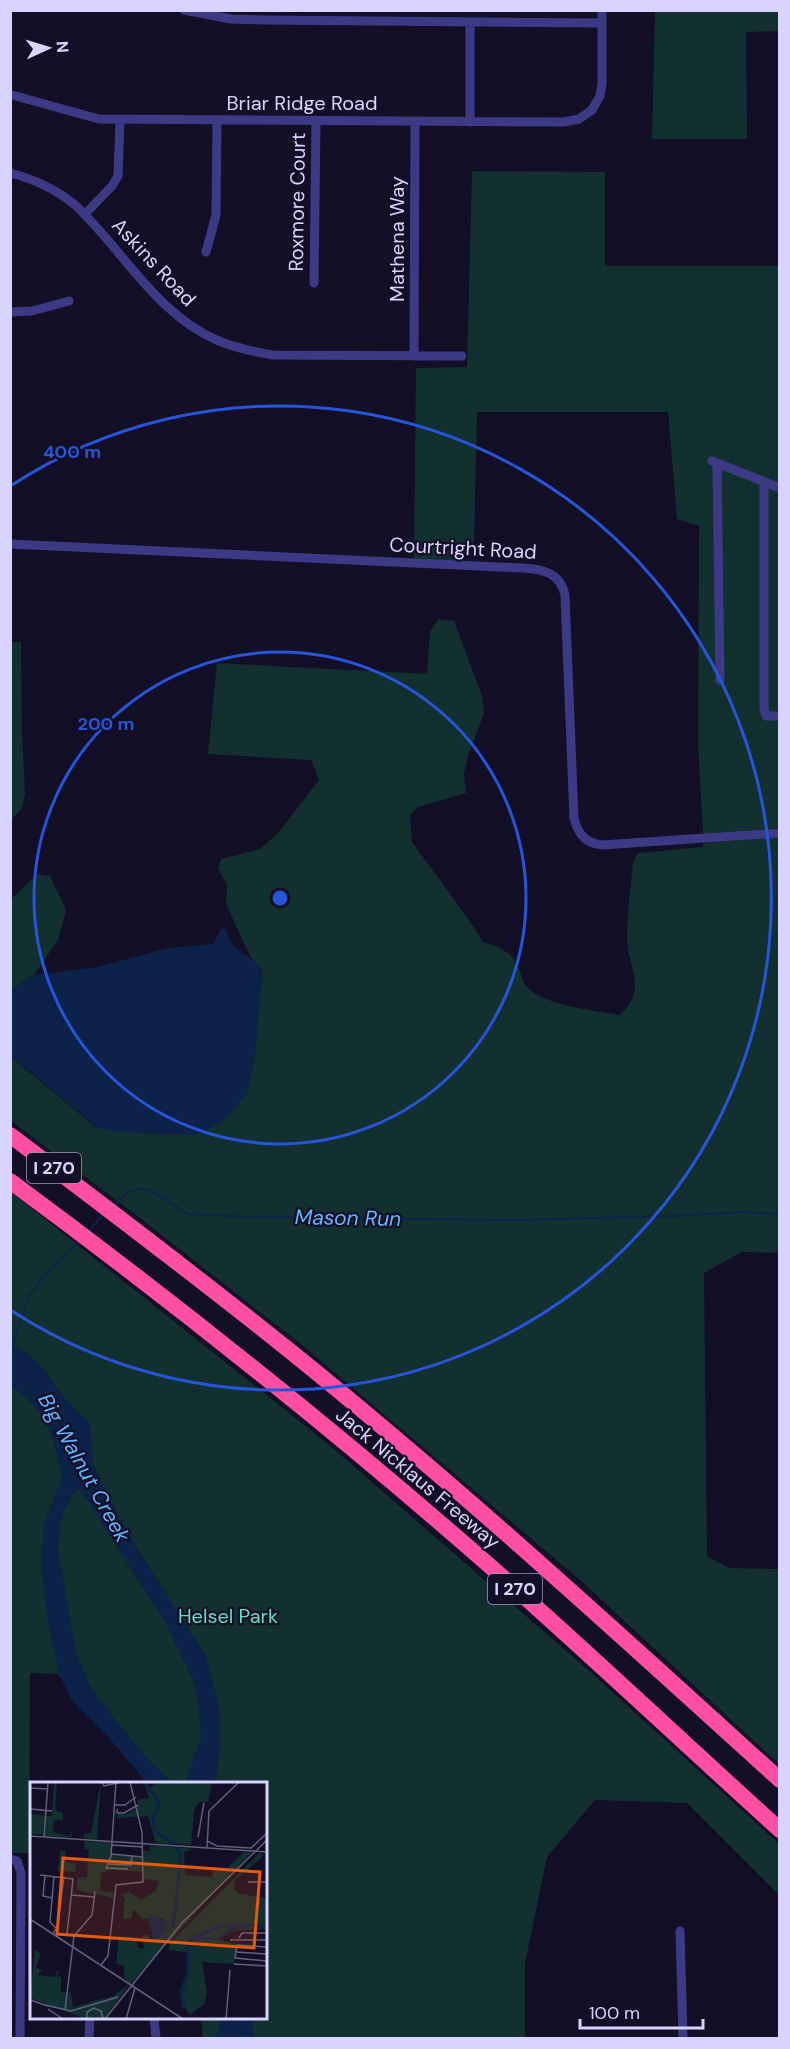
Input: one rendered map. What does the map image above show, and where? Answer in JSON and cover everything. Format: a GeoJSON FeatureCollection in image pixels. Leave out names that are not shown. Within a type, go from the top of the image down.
{"type":"FeatureCollection","features":[{"type":"Feature","properties":{"kind":"highway","name":"Jack Nicklaus Freeway"},"geometry":{"type":"LineString","coordinates":[[10,1136],[98,1201],[290,1351],[552,1573],[780,1780]]}},
{"type":"Feature","properties":{"kind":"highway","name":"Jack Nicklaus Freeway"},"geometry":{"type":"LineString","coordinates":[[10,1180],[284,1393],[498,1573],[780,1830]]}},
{"type":"Feature","properties":{"kind":"street"},"geometry":{"type":"LineString","coordinates":[[184,10],[231,19],[254,20],[602,23],[602,10]]}},
{"type":"Feature","properties":{"kind":"street"},"geometry":{"type":"LineString","coordinates":[[470,22],[470,122]]}},
{"type":"Feature","properties":{"kind":"street","name":"Briar Ridge Road"},"geometry":{"type":"LineString","coordinates":[[12,95],[86,116],[120,120],[572,121],[592,110],[599,99],[602,89],[602,23]]}},
{"type":"Feature","properties":{"kind":"street"},"geometry":{"type":"LineString","coordinates":[[85,214],[112,186],[118,176],[120,120]]}},
{"type":"Feature","properties":{"kind":"street"},"geometry":{"type":"LineString","coordinates":[[206,252],[216,215],[217,121]]}},
{"type":"Feature","properties":{"kind":"street","name":"Roxmore Court"},"geometry":{"type":"LineString","coordinates":[[314,283],[316,121]]}},
{"type":"Feature","properties":{"kind":"street","name":"Mathena Way"},"geometry":{"type":"LineString","coordinates":[[414,356],[416,122]]}},
{"type":"Feature","properties":{"kind":"street","name":"Askins Road"},"geometry":{"type":"LineString","coordinates":[[10,173],[36,181],[62,195],[85,214],[167,306],[193,327],[219,341],[273,355],[462,356]]}},
{"type":"Feature","properties":{"kind":"street"},"geometry":{"type":"LineString","coordinates":[[10,312],[32,311],[69,302]]}},
{"type":"Feature","properties":{"kind":"street"},"geometry":{"type":"LineString","coordinates":[[720,680],[715,462],[780,488]]}},
{"type":"Feature","properties":{"kind":"street"},"geometry":{"type":"LineString","coordinates":[[764,482],[764,709],[766,716],[780,716]]}},
{"type":"Feature","properties":{"kind":"street","name":"Courtright Road"},"geometry":{"type":"LineString","coordinates":[[10,544],[515,567],[545,571],[558,579],[565,596],[574,818],[577,830],[582,836],[592,843],[602,845],[780,833]]}},
{"type":"Feature","properties":{"kind":"street"},"geometry":{"type":"LineString","coordinates":[[14,1860],[21,1873],[20,2038]]}},
{"type":"Feature","properties":{"kind":"street"},"geometry":{"type":"LineString","coordinates":[[680,1932],[683,2038]]}},
{"type":"Feature","properties":{"kind":"street"},"geometry":{"type":"LineString","coordinates":[[89,2038],[90,2019]]}},
{"type":"Feature","properties":{"kind":"street"},"geometry":{"type":"LineString","coordinates":[[154,2019],[156,2038]]}},
{"type":"Feature","properties":{"kind":"green space"},"geometry":{"type":"Polygon","coordinates":[[[655,11],[779,11],[779,31],[746,32],[747,139],[652,139],[655,11]]]}},
{"type":"Feature","properties":{"kind":"green space"},"geometry":{"type":"Polygon","coordinates":[[[472,171],[605,172],[605,266],[779,266],[779,828],[703,834],[698,744],[699,526],[677,519],[668,412],[477,412],[474,543],[465,545],[463,562],[414,559],[416,368],[467,367],[472,171]]]}},
{"type":"Feature","properties":{"kind":"green space"},"geometry":{"type":"Polygon","coordinates":[[[438,619],[454,621],[482,696],[484,713],[464,773],[466,793],[418,807],[410,815],[412,842],[483,942],[500,948],[513,958],[526,986],[534,993],[557,1003],[620,1015],[629,1005],[635,986],[628,948],[627,927],[633,861],[638,853],[703,847],[703,843],[779,837],[779,1253],[742,1252],[704,1273],[707,1556],[729,1568],[779,1569],[779,1764],[580,1580],[302,1345],[11,1121],[10,1056],[97,1128],[262,979],[261,969],[250,956],[226,904],[227,886],[218,868],[221,859],[260,849],[279,832],[319,780],[311,760],[208,754],[217,663],[427,674],[430,632],[438,619]]]}},
{"type":"Feature","properties":{"kind":"green space"},"geometry":{"type":"Polygon","coordinates":[[[11,642],[21,642],[25,794],[22,808],[11,820],[11,642]]]}},
{"type":"Feature","properties":{"kind":"green space"},"geometry":{"type":"Polygon","coordinates":[[[38,874],[50,876],[66,910],[58,940],[34,975],[11,990],[11,899],[38,874]]]}},
{"type":"Feature","properties":{"kind":"green space","name":"Helsel Park"},"geometry":{"type":"Polygon","coordinates":[[[10,1191],[327,1443],[587,1669],[779,1844],[779,1895],[687,1803],[595,1800],[547,1857],[525,1963],[525,2038],[203,2038],[201,2019],[267,2019],[267,1782],[152,1782],[58,1674],[30,1673],[29,1853],[11,1853],[10,1191]]]}},
{"type":"Feature","properties":{"kind":"water"},"geometry":{"type":"Polygon","coordinates":[[[221,929],[226,929],[233,945],[256,963],[262,979],[255,1057],[247,1094],[225,1120],[197,1135],[115,1132],[98,1128],[11,1056],[11,990],[34,975],[97,967],[168,948],[213,944],[221,929]]]}},
{"type":"Feature","properties":{"kind":"water","name":"Big Walnut Creek"},"geometry":{"type":"Polygon","coordinates":[[[11,1346],[28,1354],[90,1423],[93,1464],[113,1506],[206,1656],[219,1706],[220,1749],[216,1782],[185,1782],[201,1737],[196,1687],[164,1620],[80,1489],[72,1495],[61,1517],[58,1550],[76,1653],[90,1685],[115,1720],[154,1766],[173,1782],[146,1782],[109,1738],[71,1700],[59,1673],[48,1623],[41,1567],[44,1525],[62,1478],[48,1424],[26,1397],[11,1386],[11,1346]]]}},
{"type":"Feature","properties":{"kind":"water"},"geometry":{"type":"Polygon","coordinates":[[[221,2019],[252,2019],[254,2038],[216,2038],[221,2019]]]}},
{"type":"Feature","properties":{"kind":"waterway","name":"Mason Run"},"geometry":{"type":"LineString","coordinates":[[114,1205],[126,1193],[139,1189],[150,1190],[188,1214],[249,1217],[515,1220],[743,1212],[780,1214]]}},
{"type":"Feature","properties":{"kind":"waterway","name":"Mason Run"},"geometry":{"type":"LineString","coordinates":[[89,1231],[103,1215]]}},
{"type":"Feature","properties":{"kind":"waterway","name":"Mason Run"},"geometry":{"type":"LineString","coordinates":[[10,1353],[29,1296],[40,1281],[79,1242]]}}]}
